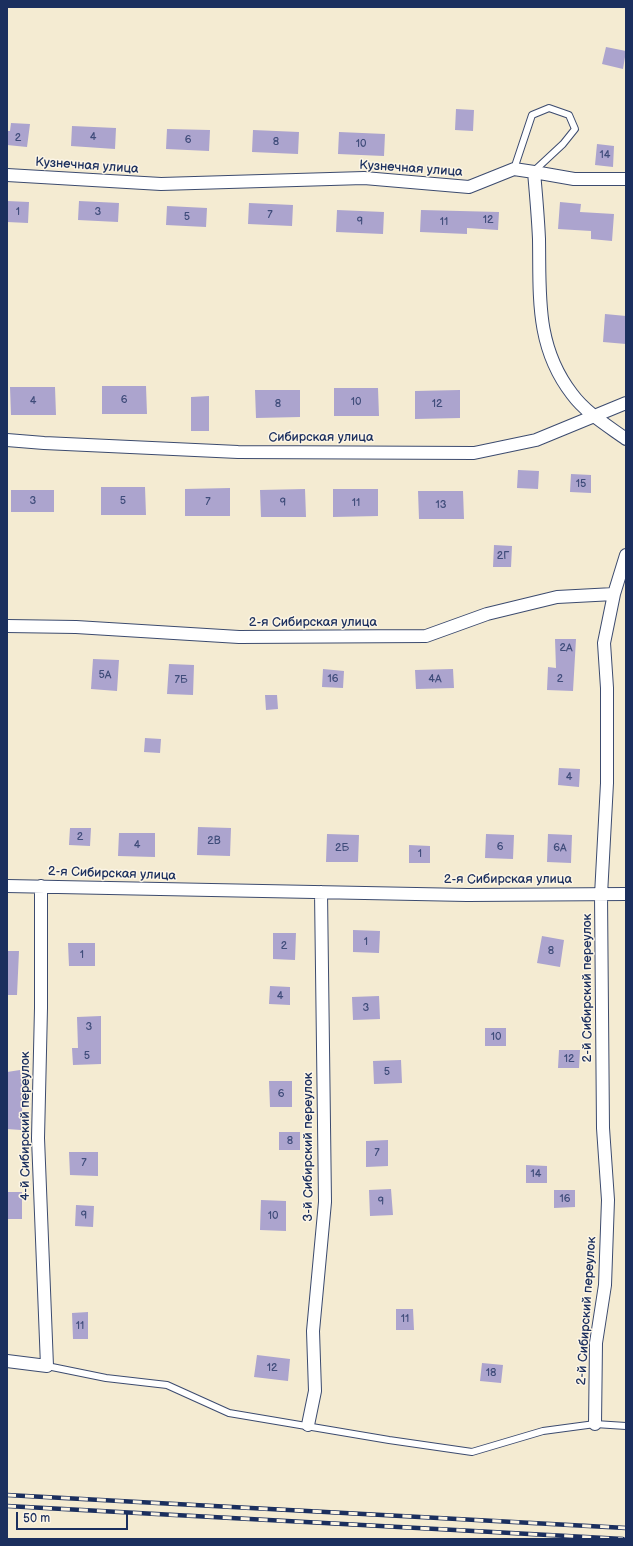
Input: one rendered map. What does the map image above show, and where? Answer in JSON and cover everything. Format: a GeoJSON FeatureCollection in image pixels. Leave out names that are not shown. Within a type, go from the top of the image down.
{"type":"FeatureCollection","features":[{"type":"Feature","properties":{"kind":"street","name":"Кузнечная улица"},"geometry":{"type":"LineString","coordinates":[[7,175],[160,184],[364,178],[469,188],[514,170],[574,179],[626,179]]}},
{"type":"Feature","properties":{"kind":"street"},"geometry":{"type":"LineString","coordinates":[[534,172],[538,226],[541,319],[552,361],[572,395],[595,416],[626,439]]}},
{"type":"Feature","properties":{"kind":"street","name":"Сибирская улица"},"geometry":{"type":"LineString","coordinates":[[7,440],[238,452],[474,453],[536,440],[626,403]]}},
{"type":"Feature","properties":{"kind":"street","name":"2-й Сибирский переулок"},"geometry":{"type":"LineString","coordinates":[[595,1424],[596,1343],[605,1285],[608,1200],[603,1128],[601,895],[607,783],[607,688],[604,643],[614,594],[626,555]]}},
{"type":"Feature","properties":{"kind":"street","name":"2-я Сибирская улица"},"geometry":{"type":"LineString","coordinates":[[7,626],[84,627],[238,637],[426,636],[487,614],[557,597],[614,594]]}},
{"type":"Feature","properties":{"kind":"street","name":"2-я Сибирская улица"},"geometry":{"type":"LineString","coordinates":[[7,886],[184,891],[626,894]]}},
{"type":"Feature","properties":{"kind":"street","name":"4-й Сибирский переулок"},"geometry":{"type":"LineString","coordinates":[[41,886],[41,1008],[38,1138],[47,1366]]}},
{"type":"Feature","properties":{"kind":"street","name":"3-й Сибирский переулок"},"geometry":{"type":"LineString","coordinates":[[308,1425],[315,1391],[313,1332],[325,1202],[321,892]]}},
{"type":"Feature","properties":{"kind":"street"},"geometry":{"type":"LineString","coordinates":[[7,1361],[47,1366]]}},
{"type":"Feature","properties":{"kind":"lane"},"geometry":{"type":"LineString","coordinates":[[514,170],[532,115],[549,108],[569,116],[575,129],[563,144],[534,172]]}},
{"type":"Feature","properties":{"kind":"lane"},"geometry":{"type":"LineString","coordinates":[[47,1366],[106,1378],[167,1385],[229,1413],[308,1425],[389,1440],[472,1452],[543,1431],[595,1424],[626,1426]]}},
{"type":"Feature","properties":{"kind":"building"},"geometry":{"type":"Polygon","coordinates":[[[606,47],[626,51],[623,69],[602,64],[606,47]]]}},
{"type":"Feature","properties":{"kind":"building"},"geometry":{"type":"Polygon","coordinates":[[[456,109],[474,110],[473,131],[455,130],[456,109]]]}},
{"type":"Feature","properties":{"kind":"building"},"geometry":{"type":"Polygon","coordinates":[[[11,123],[30,124],[27,147],[7,145],[7,131],[10,131],[11,123]]]}},
{"type":"Feature","properties":{"kind":"building"},"geometry":{"type":"Polygon","coordinates":[[[72,126],[116,128],[115,149],[71,146],[72,126]]]}},
{"type":"Feature","properties":{"kind":"building"},"geometry":{"type":"Polygon","coordinates":[[[167,129],[210,130],[209,151],[166,149],[167,129]]]}},
{"type":"Feature","properties":{"kind":"building"},"geometry":{"type":"Polygon","coordinates":[[[253,130],[299,132],[298,154],[252,152],[253,130]]]}},
{"type":"Feature","properties":{"kind":"building"},"geometry":{"type":"Polygon","coordinates":[[[339,132],[385,134],[384,156],[338,154],[339,132]]]}},
{"type":"Feature","properties":{"kind":"building"},"geometry":{"type":"Polygon","coordinates":[[[597,144],[614,146],[613,167],[595,165],[597,144]]]}},
{"type":"Feature","properties":{"kind":"building"},"geometry":{"type":"Polygon","coordinates":[[[7,201],[29,202],[28,223],[7,222],[7,201]]]}},
{"type":"Feature","properties":{"kind":"building"},"geometry":{"type":"Polygon","coordinates":[[[79,201],[119,203],[118,222],[78,220],[79,201]]]}},
{"type":"Feature","properties":{"kind":"building"},"geometry":{"type":"Polygon","coordinates":[[[560,202],[581,204],[580,212],[614,214],[612,241],[591,239],[591,231],[558,229],[560,202]]]}},
{"type":"Feature","properties":{"kind":"building"},"geometry":{"type":"Polygon","coordinates":[[[249,203],[293,205],[292,226],[248,224],[249,203]]]}},
{"type":"Feature","properties":{"kind":"building"},"geometry":{"type":"Polygon","coordinates":[[[167,206],[207,208],[206,227],[166,225],[167,206]]]}},
{"type":"Feature","properties":{"kind":"building"},"geometry":{"type":"Polygon","coordinates":[[[337,210],[384,212],[383,234],[336,232],[337,210]]]}},
{"type":"Feature","properties":{"kind":"building"},"geometry":{"type":"Polygon","coordinates":[[[421,210],[499,212],[498,230],[467,228],[467,234],[420,232],[421,210]]]}},
{"type":"Feature","properties":{"kind":"building"},"geometry":{"type":"Polygon","coordinates":[[[605,314],[626,316],[626,344],[603,342],[605,314]]]}},
{"type":"Feature","properties":{"kind":"building"},"geometry":{"type":"Polygon","coordinates":[[[102,386],[146,386],[147,414],[102,414],[102,386]]]}},
{"type":"Feature","properties":{"kind":"building"},"geometry":{"type":"Polygon","coordinates":[[[10,387],[55,387],[56,415],[11,415],[10,387]]]}},
{"type":"Feature","properties":{"kind":"building"},"geometry":{"type":"Polygon","coordinates":[[[334,388],[378,388],[379,416],[334,416],[334,388]]]}},
{"type":"Feature","properties":{"kind":"building"},"geometry":{"type":"Polygon","coordinates":[[[255,390],[300,390],[300,417],[256,418],[255,390]]]}},
{"type":"Feature","properties":{"kind":"building"},"geometry":{"type":"Polygon","coordinates":[[[460,390],[460,418],[415,419],[415,391],[460,390]]]}},
{"type":"Feature","properties":{"kind":"building"},"geometry":{"type":"Polygon","coordinates":[[[209,396],[209,431],[191,431],[191,397],[209,396]]]}},
{"type":"Feature","properties":{"kind":"building"},"geometry":{"type":"Polygon","coordinates":[[[518,470],[539,471],[538,489],[517,488],[518,470]]]}},
{"type":"Feature","properties":{"kind":"building"},"geometry":{"type":"Polygon","coordinates":[[[571,474],[591,475],[591,493],[570,492],[571,474]]]}},
{"type":"Feature","properties":{"kind":"building"},"geometry":{"type":"Polygon","coordinates":[[[101,487],[145,487],[146,515],[101,515],[101,487]]]}},
{"type":"Feature","properties":{"kind":"building"},"geometry":{"type":"Polygon","coordinates":[[[230,488],[230,516],[185,516],[185,489],[230,488]]]}},
{"type":"Feature","properties":{"kind":"building"},"geometry":{"type":"Polygon","coordinates":[[[305,489],[306,517],[261,517],[260,490],[305,489]]]}},
{"type":"Feature","properties":{"kind":"building"},"geometry":{"type":"Polygon","coordinates":[[[333,489],[378,489],[378,516],[333,517],[333,489]]]}},
{"type":"Feature","properties":{"kind":"building"},"geometry":{"type":"Polygon","coordinates":[[[11,490],[54,490],[54,512],[11,512],[11,490]]]}},
{"type":"Feature","properties":{"kind":"building"},"geometry":{"type":"Polygon","coordinates":[[[418,491],[463,491],[464,519],[419,519],[418,491]]]}},
{"type":"Feature","properties":{"kind":"building"},"geometry":{"type":"Polygon","coordinates":[[[494,545],[512,546],[511,567],[493,567],[494,545]]]}},
{"type":"Feature","properties":{"kind":"building"},"geometry":{"type":"Polygon","coordinates":[[[555,639],[576,639],[573,691],[547,690],[548,667],[556,668],[555,639]]]}},
{"type":"Feature","properties":{"kind":"building"},"geometry":{"type":"Polygon","coordinates":[[[93,659],[119,660],[117,691],[91,689],[93,659]]]}},
{"type":"Feature","properties":{"kind":"building"},"geometry":{"type":"Polygon","coordinates":[[[169,664],[194,665],[193,695],[167,694],[169,664]]]}},
{"type":"Feature","properties":{"kind":"building"},"geometry":{"type":"Polygon","coordinates":[[[323,669],[344,671],[343,688],[322,687],[323,669]]]}},
{"type":"Feature","properties":{"kind":"building"},"geometry":{"type":"Polygon","coordinates":[[[453,669],[454,688],[416,689],[415,670],[453,669]]]}},
{"type":"Feature","properties":{"kind":"building"},"geometry":{"type":"Polygon","coordinates":[[[265,695],[277,695],[278,709],[266,710],[265,695]]]}},
{"type":"Feature","properties":{"kind":"building"},"geometry":{"type":"Polygon","coordinates":[[[145,738],[161,739],[160,753],[144,752],[145,738]]]}},
{"type":"Feature","properties":{"kind":"building"},"geometry":{"type":"Polygon","coordinates":[[[559,768],[580,769],[579,787],[558,785],[559,768]]]}},
{"type":"Feature","properties":{"kind":"building"},"geometry":{"type":"Polygon","coordinates":[[[198,827],[231,828],[230,856],[197,855],[198,827]]]}},
{"type":"Feature","properties":{"kind":"building"},"geometry":{"type":"Polygon","coordinates":[[[70,828],[91,828],[90,846],[69,845],[70,828]]]}},
{"type":"Feature","properties":{"kind":"building"},"geometry":{"type":"Polygon","coordinates":[[[119,833],[155,833],[155,857],[118,856],[119,833]]]}},
{"type":"Feature","properties":{"kind":"building"},"geometry":{"type":"Polygon","coordinates":[[[327,834],[359,835],[358,862],[326,862],[327,834]]]}},
{"type":"Feature","properties":{"kind":"building"},"geometry":{"type":"Polygon","coordinates":[[[486,834],[514,835],[513,859],[485,858],[486,834]]]}},
{"type":"Feature","properties":{"kind":"building"},"geometry":{"type":"Polygon","coordinates":[[[548,834],[572,835],[571,863],[547,862],[548,834]]]}},
{"type":"Feature","properties":{"kind":"building"},"geometry":{"type":"Polygon","coordinates":[[[409,845],[430,846],[430,863],[409,863],[409,845]]]}},
{"type":"Feature","properties":{"kind":"building"},"geometry":{"type":"Polygon","coordinates":[[[353,930],[380,931],[379,953],[353,952],[353,930]]]}},
{"type":"Feature","properties":{"kind":"building"},"geometry":{"type":"Polygon","coordinates":[[[273,933],[296,933],[295,960],[273,959],[273,933]]]}},
{"type":"Feature","properties":{"kind":"building"},"geometry":{"type":"Polygon","coordinates":[[[542,936],[564,940],[560,967],[537,963],[542,936]]]}},
{"type":"Feature","properties":{"kind":"building"},"geometry":{"type":"Polygon","coordinates":[[[68,943],[95,943],[95,966],[69,966],[68,943]]]}},
{"type":"Feature","properties":{"kind":"building"},"geometry":{"type":"Polygon","coordinates":[[[7,951],[19,951],[17,995],[7,995],[7,951]]]}},
{"type":"Feature","properties":{"kind":"building"},"geometry":{"type":"Polygon","coordinates":[[[270,986],[290,987],[290,1005],[269,1004],[270,986]]]}},
{"type":"Feature","properties":{"kind":"building"},"geometry":{"type":"Polygon","coordinates":[[[379,996],[380,1019],[353,1020],[352,997],[379,996]]]}},
{"type":"Feature","properties":{"kind":"building"},"geometry":{"type":"Polygon","coordinates":[[[101,1016],[101,1064],[73,1065],[72,1048],[78,1048],[77,1017],[101,1016]]]}},
{"type":"Feature","properties":{"kind":"building"},"geometry":{"type":"Polygon","coordinates":[[[485,1028],[506,1028],[506,1046],[485,1046],[485,1028]]]}},
{"type":"Feature","properties":{"kind":"building"},"geometry":{"type":"Polygon","coordinates":[[[559,1050],[580,1050],[579,1068],[558,1068],[559,1050]]]}},
{"type":"Feature","properties":{"kind":"building"},"geometry":{"type":"Polygon","coordinates":[[[401,1060],[402,1083],[374,1084],[373,1061],[401,1060]]]}},
{"type":"Feature","properties":{"kind":"building"},"geometry":{"type":"Polygon","coordinates":[[[20,1070],[23,1093],[21,1130],[7,1129],[7,1072],[20,1070]]]}},
{"type":"Feature","properties":{"kind":"building"},"geometry":{"type":"Polygon","coordinates":[[[269,1081],[292,1081],[292,1107],[270,1107],[269,1081]]]}},
{"type":"Feature","properties":{"kind":"building"},"geometry":{"type":"Polygon","coordinates":[[[279,1132],[300,1132],[300,1150],[279,1150],[279,1132]]]}},
{"type":"Feature","properties":{"kind":"building"},"geometry":{"type":"Polygon","coordinates":[[[388,1140],[388,1166],[366,1167],[366,1141],[388,1140]]]}},
{"type":"Feature","properties":{"kind":"building"},"geometry":{"type":"Polygon","coordinates":[[[69,1152],[98,1152],[98,1176],[70,1175],[69,1152]]]}},
{"type":"Feature","properties":{"kind":"building"},"geometry":{"type":"Polygon","coordinates":[[[526,1165],[547,1166],[547,1183],[526,1183],[526,1165]]]}},
{"type":"Feature","properties":{"kind":"building"},"geometry":{"type":"Polygon","coordinates":[[[391,1189],[393,1215],[370,1216],[369,1190],[391,1189]]]}},
{"type":"Feature","properties":{"kind":"building"},"geometry":{"type":"Polygon","coordinates":[[[554,1190],[575,1190],[575,1207],[554,1208],[554,1190]]]}},
{"type":"Feature","properties":{"kind":"building"},"geometry":{"type":"Polygon","coordinates":[[[7,1192],[22,1192],[22,1219],[7,1219],[7,1192]]]}},
{"type":"Feature","properties":{"kind":"building"},"geometry":{"type":"Polygon","coordinates":[[[261,1200],[286,1201],[286,1231],[260,1230],[261,1200]]]}},
{"type":"Feature","properties":{"kind":"building"},"geometry":{"type":"Polygon","coordinates":[[[76,1205],[94,1206],[93,1227],[75,1226],[76,1205]]]}},
{"type":"Feature","properties":{"kind":"building"},"geometry":{"type":"Polygon","coordinates":[[[396,1309],[413,1309],[414,1330],[396,1330],[396,1309]]]}},
{"type":"Feature","properties":{"kind":"building"},"geometry":{"type":"Polygon","coordinates":[[[88,1312],[88,1339],[73,1339],[72,1313],[88,1312]]]}},
{"type":"Feature","properties":{"kind":"building"},"geometry":{"type":"Polygon","coordinates":[[[257,1355],[290,1359],[288,1381],[254,1377],[257,1355]]]}},
{"type":"Feature","properties":{"kind":"building"},"geometry":{"type":"Polygon","coordinates":[[[482,1363],[503,1365],[501,1383],[480,1381],[482,1363]]]}},
{"type":"Feature","properties":{"kind":"railway"},"geometry":{"type":"LineString","coordinates":[[7,1495],[626,1528]]}},
{"type":"Feature","properties":{"kind":"railway"},"geometry":{"type":"LineString","coordinates":[[7,1506],[623,1539]]}}]}
